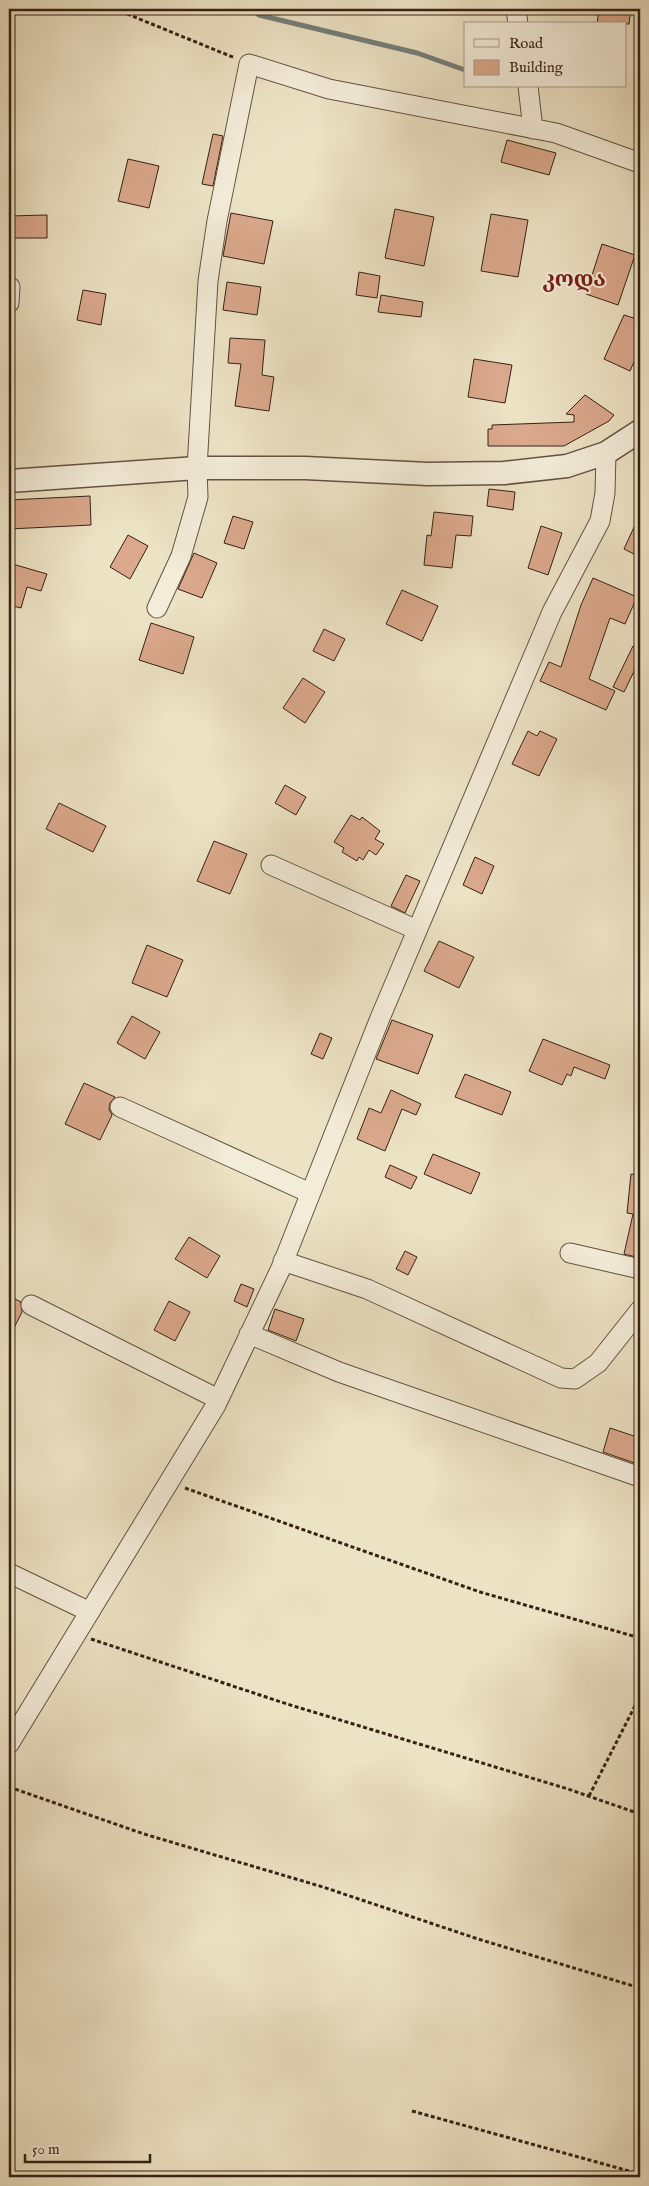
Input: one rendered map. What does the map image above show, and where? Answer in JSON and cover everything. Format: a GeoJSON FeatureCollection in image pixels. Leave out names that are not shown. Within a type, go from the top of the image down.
{"type":"FeatureCollection","features":[{"type":"Feature","properties":{"kind":"street"},"geometry":{"type":"LineString","coordinates":[[516,9],[518,22]]}},
{"type":"Feature","properties":{"kind":"street"},"geometry":{"type":"LineString","coordinates":[[157,608],[181,556],[198,497],[197,468],[208,281],[221,202],[250,64],[329,89],[556,133],[640,163]]}},
{"type":"Feature","properties":{"kind":"street"},"geometry":{"type":"LineString","coordinates":[[528,88],[533,129]]}},
{"type":"Feature","properties":{"kind":"street"},"geometry":{"type":"LineString","coordinates":[[9,481],[197,468],[305,468],[428,474],[504,472],[566,466],[606,453],[640,431]]}},
{"type":"Feature","properties":{"kind":"street"},"geometry":{"type":"LineString","coordinates":[[9,1744],[218,1399],[283,1261],[417,930],[552,612],[600,520],[605,493],[606,453]]}},
{"type":"Feature","properties":{"kind":"street"},"geometry":{"type":"LineString","coordinates":[[271,865],[417,930]]}},
{"type":"Feature","properties":{"kind":"street"},"geometry":{"type":"LineString","coordinates":[[120,1107],[310,1193]]}},
{"type":"Feature","properties":{"kind":"street"},"geometry":{"type":"LineString","coordinates":[[570,1253],[640,1268]]}},
{"type":"Feature","properties":{"kind":"street"},"geometry":{"type":"LineString","coordinates":[[283,1261],[367,1289],[561,1378],[575,1379],[592,1368],[640,1310]]}},
{"type":"Feature","properties":{"kind":"street"},"geometry":{"type":"LineString","coordinates":[[31,1305],[218,1399]]}},
{"type":"Feature","properties":{"kind":"street"},"geometry":{"type":"LineString","coordinates":[[249,1334],[338,1372],[640,1478]]}},
{"type":"Feature","properties":{"kind":"street"},"geometry":{"type":"LineString","coordinates":[[9,1573],[90,1612]]}},
{"type":"Feature","properties":{"kind":"path"},"geometry":{"type":"LineString","coordinates":[[115,9],[250,64]]}},
{"type":"Feature","properties":{"kind":"path"},"geometry":{"type":"LineString","coordinates":[[169,1482],[480,1592],[640,1638]]}},
{"type":"Feature","properties":{"kind":"path"},"geometry":{"type":"LineString","coordinates":[[76,1634],[286,1704],[589,1796],[640,1814]]}},
{"type":"Feature","properties":{"kind":"path"},"geometry":{"type":"LineString","coordinates":[[589,1796],[640,1696]]}},
{"type":"Feature","properties":{"kind":"path"},"geometry":{"type":"LineString","coordinates":[[9,1787],[144,1834],[323,1887],[478,1939],[640,1988]]}},
{"type":"Feature","properties":{"kind":"path"},"geometry":{"type":"LineString","coordinates":[[412,2111],[640,2174]]}},
{"type":"Feature","properties":{"kind":"building"},"geometry":{"type":"Polygon","coordinates":[[[599,9],[631,9],[629,24],[626,24],[626,22],[597,22],[599,9]]]}},
{"type":"Feature","properties":{"kind":"building"},"geometry":{"type":"Polygon","coordinates":[[[213,134],[223,136],[213,186],[202,184],[213,134]]]}},
{"type":"Feature","properties":{"kind":"building"},"geometry":{"type":"Polygon","coordinates":[[[507,140],[556,153],[549,175],[501,162],[507,140]]]}},
{"type":"Feature","properties":{"kind":"building"},"geometry":{"type":"Polygon","coordinates":[[[128,159],[159,166],[149,208],[118,201],[128,159]]]}},
{"type":"Feature","properties":{"kind":"building"},"geometry":{"type":"Polygon","coordinates":[[[395,209],[434,217],[424,266],[385,258],[395,209]]]}},
{"type":"Feature","properties":{"kind":"building"},"geometry":{"type":"Polygon","coordinates":[[[231,213],[273,221],[264,264],[223,256],[231,213]]]}},
{"type":"Feature","properties":{"kind":"building"},"geometry":{"type":"Polygon","coordinates":[[[491,214],[528,220],[518,277],[481,271],[491,214]]]}},
{"type":"Feature","properties":{"kind":"building"},"geometry":{"type":"Polygon","coordinates":[[[47,215],[47,238],[9,238],[9,216],[47,215]]]}},
{"type":"Feature","properties":{"kind":"building"},"geometry":{"type":"Polygon","coordinates":[[[602,244],[635,255],[618,305],[586,294],[602,244]]]}},
{"type":"Feature","properties":{"kind":"building"},"geometry":{"type":"Polygon","coordinates":[[[359,272],[380,276],[377,298],[356,295],[359,272]]]}},
{"type":"Feature","properties":{"kind":"building"},"geometry":{"type":"Polygon","coordinates":[[[227,282],[261,287],[257,315],[223,310],[227,282]]]}},
{"type":"Feature","properties":{"kind":"building"},"geometry":{"type":"Polygon","coordinates":[[[83,290],[106,294],[101,325],[77,320],[83,290]]]}},
{"type":"Feature","properties":{"kind":"building"},"geometry":{"type":"Polygon","coordinates":[[[381,295],[423,302],[421,317],[378,312],[381,295]]]}},
{"type":"Feature","properties":{"kind":"building"},"geometry":{"type":"Polygon","coordinates":[[[624,315],[640,320],[640,348],[630,371],[604,359],[624,315]]]}},
{"type":"Feature","properties":{"kind":"building"},"geometry":{"type":"Polygon","coordinates":[[[230,338],[265,340],[262,375],[274,377],[269,411],[235,406],[241,364],[228,363],[230,338]]]}},
{"type":"Feature","properties":{"kind":"building"},"geometry":{"type":"Polygon","coordinates":[[[474,359],[512,365],[505,403],[468,397],[474,359]]]}},
{"type":"Feature","properties":{"kind":"building"},"geometry":{"type":"Polygon","coordinates":[[[585,395],[614,415],[609,421],[564,446],[488,446],[488,429],[492,429],[492,425],[574,422],[574,415],[566,414],[585,395]]]}},
{"type":"Feature","properties":{"kind":"building"},"geometry":{"type":"Polygon","coordinates":[[[489,489],[515,492],[513,510],[487,506],[489,489]]]}},
{"type":"Feature","properties":{"kind":"building"},"geometry":{"type":"Polygon","coordinates":[[[90,496],[91,525],[9,529],[9,500],[90,496]]]}},
{"type":"Feature","properties":{"kind":"building"},"geometry":{"type":"Polygon","coordinates":[[[434,512],[473,516],[471,536],[456,535],[452,568],[424,565],[427,535],[431,536],[434,512]]]}},
{"type":"Feature","properties":{"kind":"building"},"geometry":{"type":"Polygon","coordinates":[[[640,514],[640,557],[624,549],[640,514]]]}},
{"type":"Feature","properties":{"kind":"building"},"geometry":{"type":"Polygon","coordinates":[[[233,516],[253,522],[244,549],[224,543],[233,516]]]}},
{"type":"Feature","properties":{"kind":"building"},"geometry":{"type":"Polygon","coordinates":[[[541,526],[562,533],[548,575],[528,568],[541,526]]]}},
{"type":"Feature","properties":{"kind":"building"},"geometry":{"type":"Polygon","coordinates":[[[128,535],[148,546],[130,579],[110,567],[128,535]]]}},
{"type":"Feature","properties":{"kind":"building"},"geometry":{"type":"Polygon","coordinates":[[[194,553],[217,563],[202,598],[178,589],[194,553]]]}},
{"type":"Feature","properties":{"kind":"building"},"geometry":{"type":"Polygon","coordinates":[[[9,563],[47,574],[41,591],[27,587],[21,608],[9,605],[9,563]]]}},
{"type":"Feature","properties":{"kind":"building"},"geometry":{"type":"Polygon","coordinates":[[[593,578],[637,597],[625,624],[610,618],[589,679],[615,691],[606,710],[540,681],[549,662],[561,667],[581,605],[593,578]]]}},
{"type":"Feature","properties":{"kind":"building"},"geometry":{"type":"Polygon","coordinates":[[[402,590],[438,606],[422,641],[386,624],[402,590]]]}},
{"type":"Feature","properties":{"kind":"building"},"geometry":{"type":"Polygon","coordinates":[[[151,623],[194,637],[183,674],[139,660],[151,623]]]}},
{"type":"Feature","properties":{"kind":"building"},"geometry":{"type":"Polygon","coordinates":[[[324,629],[345,639],[334,661],[313,651],[324,629]]]}},
{"type":"Feature","properties":{"kind":"building"},"geometry":{"type":"Polygon","coordinates":[[[633,646],[640,649],[640,659],[624,692],[613,687],[633,646]]]}},
{"type":"Feature","properties":{"kind":"building"},"geometry":{"type":"Polygon","coordinates":[[[303,678],[325,692],[305,723],[283,708],[303,678]]]}},
{"type":"Feature","properties":{"kind":"building"},"geometry":{"type":"Polygon","coordinates":[[[528,731],[537,736],[540,731],[557,739],[539,776],[512,764],[528,731]]]}},
{"type":"Feature","properties":{"kind":"building"},"geometry":{"type":"Polygon","coordinates":[[[285,785],[306,797],[296,815],[275,803],[285,785]]]}},
{"type":"Feature","properties":{"kind":"building"},"geometry":{"type":"Polygon","coordinates":[[[59,803],[106,826],[93,852],[46,829],[59,803]]]}},
{"type":"Feature","properties":{"kind":"building"},"geometry":{"type":"Polygon","coordinates":[[[351,815],[360,820],[362,817],[380,831],[375,839],[384,844],[376,855],[369,850],[363,860],[359,857],[357,861],[342,852],[344,848],[334,842],[351,815]]]}},
{"type":"Feature","properties":{"kind":"building"},"geometry":{"type":"Polygon","coordinates":[[[214,841],[247,854],[230,894],[197,881],[214,841]]]}},
{"type":"Feature","properties":{"kind":"building"},"geometry":{"type":"Polygon","coordinates":[[[475,857],[494,866],[482,894],[463,885],[475,857]]]}},
{"type":"Feature","properties":{"kind":"building"},"geometry":{"type":"Polygon","coordinates":[[[406,875],[420,881],[405,913],[391,906],[406,875]]]}},
{"type":"Feature","properties":{"kind":"building"},"geometry":{"type":"Polygon","coordinates":[[[439,941],[474,957],[459,988],[424,971],[439,941]]]}},
{"type":"Feature","properties":{"kind":"building"},"geometry":{"type":"Polygon","coordinates":[[[147,945],[183,960],[167,997],[132,983],[147,945]]]}},
{"type":"Feature","properties":{"kind":"building"},"geometry":{"type":"Polygon","coordinates":[[[132,1016],[160,1032],[145,1059],[117,1043],[132,1016]]]}},
{"type":"Feature","properties":{"kind":"building"},"geometry":{"type":"Polygon","coordinates":[[[392,1020],[433,1035],[418,1074],[376,1059],[392,1020]]]}},
{"type":"Feature","properties":{"kind":"building"},"geometry":{"type":"Polygon","coordinates":[[[320,1033],[332,1038],[323,1059],[311,1054],[320,1033]]]}},
{"type":"Feature","properties":{"kind":"building"},"geometry":{"type":"Polygon","coordinates":[[[543,1039],[610,1065],[605,1079],[574,1067],[571,1076],[567,1074],[562,1085],[529,1071],[543,1039]]]}},
{"type":"Feature","properties":{"kind":"building"},"geometry":{"type":"Polygon","coordinates":[[[465,1074],[511,1092],[502,1115],[455,1097],[465,1074]]]}},
{"type":"Feature","properties":{"kind":"building"},"geometry":{"type":"Polygon","coordinates":[[[84,1083],[115,1097],[110,1103],[109,1109],[112,1115],[100,1140],[65,1124],[84,1083]]]}},
{"type":"Feature","properties":{"kind":"building"},"geometry":{"type":"Polygon","coordinates":[[[391,1090],[421,1104],[416,1115],[402,1109],[385,1151],[357,1139],[369,1108],[381,1113],[391,1090]]]}},
{"type":"Feature","properties":{"kind":"building"},"geometry":{"type":"Polygon","coordinates":[[[433,1154],[480,1173],[471,1194],[424,1174],[433,1154]]]}},
{"type":"Feature","properties":{"kind":"building"},"geometry":{"type":"Polygon","coordinates":[[[390,1165],[417,1177],[411,1189],[385,1177],[390,1165]]]}},
{"type":"Feature","properties":{"kind":"building"},"geometry":{"type":"Polygon","coordinates":[[[631,1174],[640,1175],[640,1258],[624,1254],[633,1214],[627,1213],[631,1174]]]}},
{"type":"Feature","properties":{"kind":"building"},"geometry":{"type":"Polygon","coordinates":[[[189,1237],[220,1256],[207,1278],[175,1259],[189,1237]]]}},
{"type":"Feature","properties":{"kind":"building"},"geometry":{"type":"Polygon","coordinates":[[[405,1251],[417,1257],[408,1275],[396,1269],[405,1251]]]}},
{"type":"Feature","properties":{"kind":"building"},"geometry":{"type":"Polygon","coordinates":[[[241,1284],[254,1289],[247,1307],[234,1301],[241,1284]]]}},
{"type":"Feature","properties":{"kind":"building"},"geometry":{"type":"Polygon","coordinates":[[[9,1296],[21,1302],[22,1312],[9,1338],[9,1296]]]}},
{"type":"Feature","properties":{"kind":"building"},"geometry":{"type":"Polygon","coordinates":[[[169,1301],[190,1312],[175,1341],[154,1330],[169,1301]]]}},
{"type":"Feature","properties":{"kind":"building"},"geometry":{"type":"Polygon","coordinates":[[[275,1309],[304,1319],[296,1341],[268,1330],[275,1309]]]}},
{"type":"Feature","properties":{"kind":"building"},"geometry":{"type":"Polygon","coordinates":[[[610,1428],[640,1438],[640,1465],[603,1452],[610,1428]]]}},
{"type":"Feature","properties":{"kind":"waterway"},"geometry":{"type":"LineString","coordinates":[[251,9],[259,15],[417,53],[464,70]]}},
{"type":"Feature","properties":{"kind":"district","name":"კოდა"},"geometry":{"type":"Point","coordinates":[574,280]}}]}
